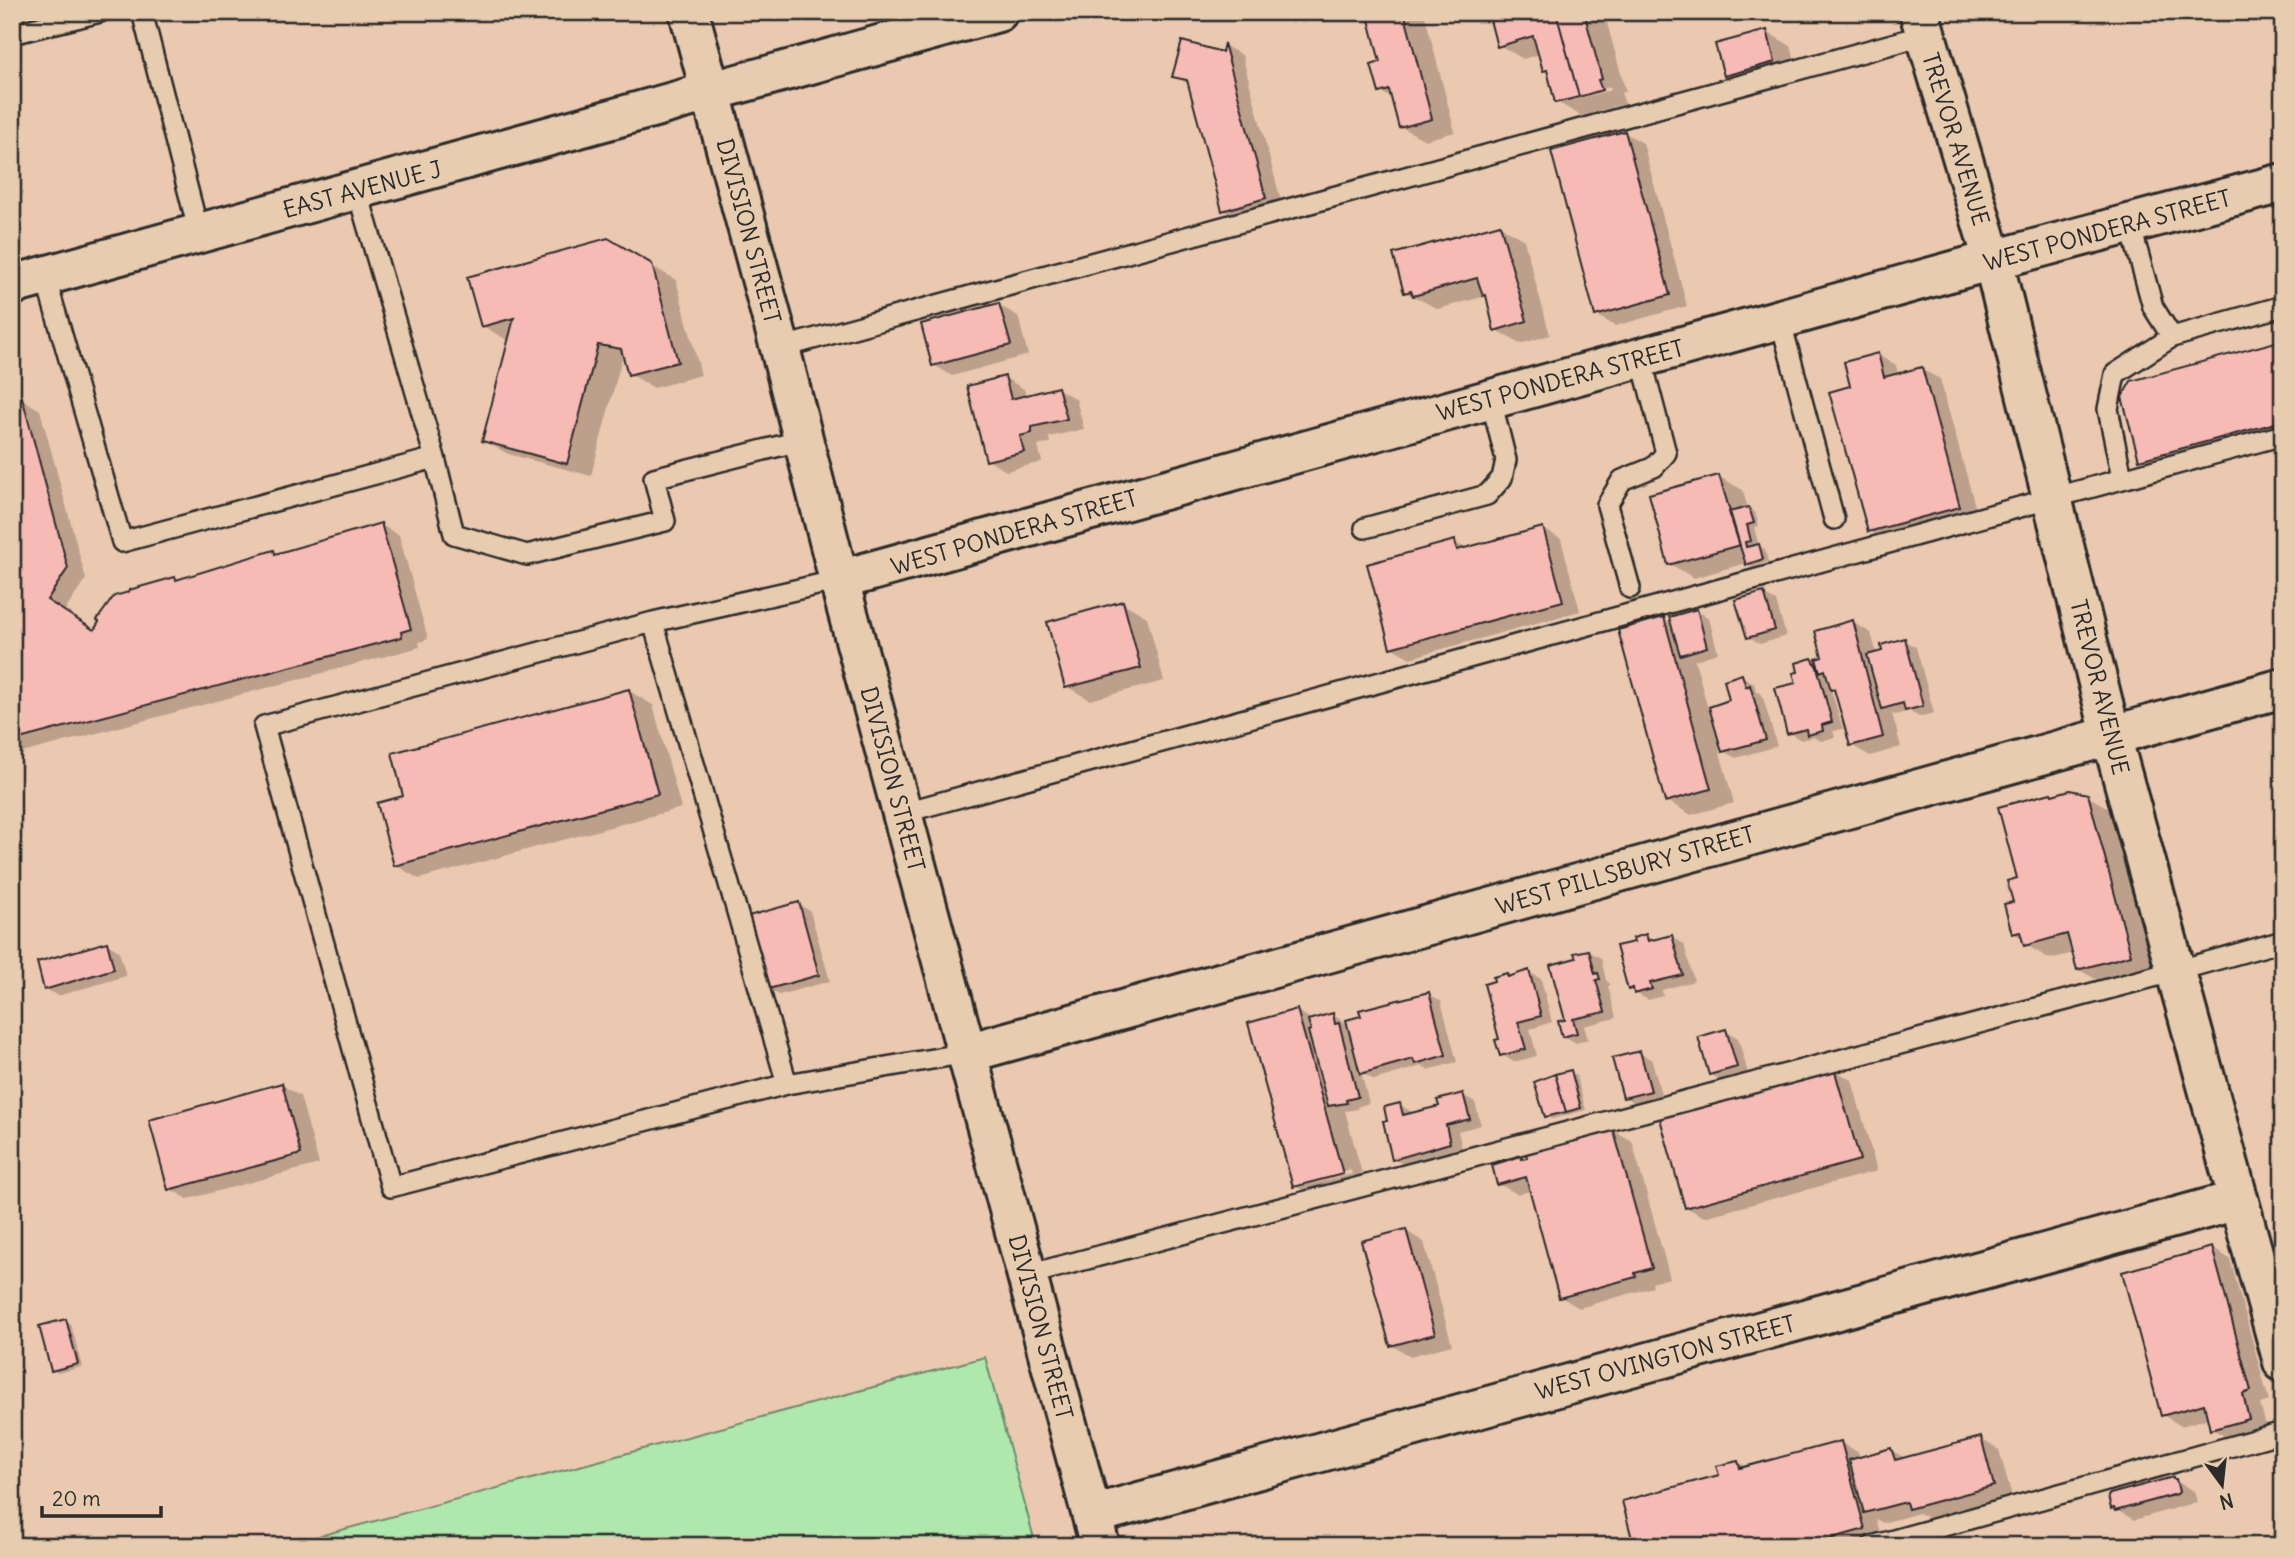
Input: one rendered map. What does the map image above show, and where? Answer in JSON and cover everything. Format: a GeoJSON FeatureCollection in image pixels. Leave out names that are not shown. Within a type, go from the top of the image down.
{"type":"FeatureCollection","features":[{"type":"Feature","properties":{"kind":"street","name":"DIVISION STREET"},"geometry":{"type":"LineString","coordinates":[[689,12],[780,348],[839,580],[1096,1530]]}},
{"type":"Feature","properties":{"kind":"street","name":"EAST AVENUE J"},"geometry":{"type":"LineString","coordinates":[[29,280],[712,92],[956,18],[998,12]]}},
{"type":"Feature","properties":{"kind":"street","name":"TREVOR AVENUE"},"geometry":{"type":"LineString","coordinates":[[1922,23],[1993,260],[2111,735],[2283,1362]]}},
{"type":"Feature","properties":{"kind":"street","name":"WEST PONDERA STREET"},"geometry":{"type":"LineString","coordinates":[[839,580],[1993,260],[2283,183]]}},
{"type":"Feature","properties":{"kind":"street","name":"WEST PILLSBURY STREET"},"geometry":{"type":"LineString","coordinates":[[967,1053],[2283,688]]}},
{"type":"Feature","properties":{"kind":"street","name":"WEST OVINGTON STREET"},"geometry":{"type":"LineString","coordinates":[[1096,1530],[2238,1200]]}},
{"type":"Feature","properties":{"kind":"lane"},"geometry":{"type":"LineString","coordinates":[[12,34],[100,12]]}},
{"type":"Feature","properties":{"kind":"lane"},"geometry":{"type":"LineString","coordinates":[[142,12],[199,233]]}},
{"type":"Feature","properties":{"kind":"lane"},"geometry":{"type":"LineString","coordinates":[[780,348],[1922,23]]}},
{"type":"Feature","properties":{"kind":"lane"},"geometry":{"type":"LineString","coordinates":[[357,190],[435,458],[454,534],[527,555],[665,521],[654,478],[803,440]]}},
{"type":"Feature","properties":{"kind":"lane"},"geometry":{"type":"LineString","coordinates":[[2130,224],[2153,307],[2172,337]]}},
{"type":"Feature","properties":{"kind":"lane"},"geometry":{"type":"LineString","coordinates":[[29,280],[122,542],[435,458]]}},
{"type":"Feature","properties":{"kind":"lane"},"geometry":{"type":"LineString","coordinates":[[2122,478],[2108,409],[2115,374],[2172,337],[2283,306]]}},
{"type":"Feature","properties":{"kind":"lane"},"geometry":{"type":"LineString","coordinates":[[1780,319],[1833,519]]}},
{"type":"Feature","properties":{"kind":"lane"},"geometry":{"type":"LineString","coordinates":[[1630,588],[1607,505],[1622,480],[1654,467],[1666,453],[1641,358]]}},
{"type":"Feature","properties":{"kind":"lane"},"geometry":{"type":"LineString","coordinates":[[1365,528],[1487,495],[1502,478],[1506,460],[1490,400]]}},
{"type":"Feature","properties":{"kind":"lane"},"geometry":{"type":"LineString","coordinates":[[902,813],[2283,435]]}},
{"type":"Feature","properties":{"kind":"lane"},"geometry":{"type":"LineString","coordinates":[[839,580],[653,622],[264,726],[391,1187],[788,1084],[967,1053]]}},
{"type":"Feature","properties":{"kind":"lane"},"geometry":{"type":"LineString","coordinates":[[653,622],[788,1084]]}},
{"type":"Feature","properties":{"kind":"lane"},"geometry":{"type":"LineString","coordinates":[[1027,1275],[2283,941]]}},
{"type":"Feature","properties":{"kind":"lane"},"geometry":{"type":"LineString","coordinates":[[1872,1546],[2283,1433]]}},
{"type":"Feature","properties":{"kind":"green space"},"geometry":{"type":"Polygon","coordinates":[[[985,1357],[1036,1546],[282,1546],[985,1357]]]}},
{"type":"Feature","properties":{"kind":"building"},"geometry":{"type":"Polygon","coordinates":[[[1367,12],[1404,12],[1432,119],[1399,128],[1389,90],[1379,93],[1371,65],[1380,62],[1367,12]]]}},
{"type":"Feature","properties":{"kind":"building"},"geometry":{"type":"Polygon","coordinates":[[[1488,12],[1556,12],[1579,97],[1555,103],[1547,70],[1543,71],[1533,36],[1497,47],[1488,12]]]}},
{"type":"Feature","properties":{"kind":"building"},"geometry":{"type":"Polygon","coordinates":[[[1556,12],[1584,12],[1602,79],[1598,80],[1602,90],[1579,97],[1556,12]]]}},
{"type":"Feature","properties":{"kind":"building"},"geometry":{"type":"Polygon","coordinates":[[[1767,30],[1775,62],[1724,76],[1715,44],[1767,30]]]}},
{"type":"Feature","properties":{"kind":"building"},"geometry":{"type":"Polygon","coordinates":[[[1182,41],[1222,52],[1224,43],[1266,198],[1222,211],[1187,80],[1172,77],[1182,41]]]}},
{"type":"Feature","properties":{"kind":"building"},"geometry":{"type":"Polygon","coordinates":[[[1625,131],[1670,295],[1595,316],[1551,151],[1625,131]]]}},
{"type":"Feature","properties":{"kind":"building"},"geometry":{"type":"Polygon","coordinates":[[[1500,224],[1527,321],[1494,331],[1486,295],[1483,296],[1477,278],[1413,296],[1411,291],[1404,293],[1393,254],[1500,224]]]}},
{"type":"Feature","properties":{"kind":"building"},"geometry":{"type":"Polygon","coordinates":[[[608,238],[652,264],[678,362],[628,375],[621,349],[598,345],[567,464],[482,441],[514,318],[481,327],[467,277],[608,238]]]}},
{"type":"Feature","properties":{"kind":"building"},"geometry":{"type":"Polygon","coordinates":[[[999,303],[1011,345],[932,366],[921,324],[999,303]]]}},
{"type":"Feature","properties":{"kind":"building"},"geometry":{"type":"Polygon","coordinates":[[[2283,340],[2283,421],[2139,460],[2122,397],[2131,381],[2283,340]]]}},
{"type":"Feature","properties":{"kind":"building"},"geometry":{"type":"Polygon","coordinates":[[[1878,353],[1884,377],[1922,367],[1960,507],[1868,532],[1829,392],[1850,386],[1844,362],[1878,353]]]}},
{"type":"Feature","properties":{"kind":"building"},"geometry":{"type":"Polygon","coordinates":[[[1005,376],[1011,399],[1058,387],[1067,419],[1032,427],[1032,433],[1020,436],[1024,452],[986,461],[967,386],[1005,376]]]}},
{"type":"Feature","properties":{"kind":"building"},"geometry":{"type":"Polygon","coordinates":[[[22,397],[68,568],[47,600],[94,630],[99,622],[97,620],[114,596],[129,590],[175,577],[176,580],[274,550],[275,554],[381,523],[411,629],[401,632],[402,637],[12,741],[12,400],[22,397]]]}},
{"type":"Feature","properties":{"kind":"building"},"geometry":{"type":"Polygon","coordinates":[[[1719,475],[1740,545],[1668,565],[1649,494],[1719,475]]]}},
{"type":"Feature","properties":{"kind":"building"},"geometry":{"type":"Polygon","coordinates":[[[1749,507],[1754,523],[1747,525],[1751,541],[1745,542],[1746,547],[1759,544],[1763,559],[1746,565],[1729,512],[1749,507]]]}},
{"type":"Feature","properties":{"kind":"building"},"geometry":{"type":"Polygon","coordinates":[[[1543,527],[1563,601],[1390,648],[1367,564],[1455,540],[1457,550],[1543,527]]]}},
{"type":"Feature","properties":{"kind":"building"},"geometry":{"type":"Polygon","coordinates":[[[1764,592],[1775,630],[1747,638],[1735,600],[1764,592]]]}},
{"type":"Feature","properties":{"kind":"building"},"geometry":{"type":"Polygon","coordinates":[[[1123,601],[1141,668],[1065,688],[1047,622],[1123,601]]]}},
{"type":"Feature","properties":{"kind":"building"},"geometry":{"type":"Polygon","coordinates":[[[1697,609],[1707,647],[1680,655],[1669,617],[1697,609]]]}},
{"type":"Feature","properties":{"kind":"building"},"geometry":{"type":"Polygon","coordinates":[[[1664,617],[1711,789],[1665,802],[1618,630],[1664,617]]]}},
{"type":"Feature","properties":{"kind":"building"},"geometry":{"type":"Polygon","coordinates":[[[1853,620],[1883,737],[1850,746],[1834,689],[1831,690],[1825,670],[1820,672],[1816,659],[1822,657],[1815,631],[1853,620]]]}},
{"type":"Feature","properties":{"kind":"building"},"geometry":{"type":"Polygon","coordinates":[[[1905,638],[1923,706],[1905,711],[1903,703],[1882,709],[1867,655],[1882,651],[1881,645],[1905,638]]]}},
{"type":"Feature","properties":{"kind":"building"},"geometry":{"type":"Polygon","coordinates":[[[1812,658],[1832,722],[1822,725],[1823,731],[1807,735],[1806,729],[1787,734],[1775,688],[1796,683],[1793,673],[1798,672],[1796,663],[1812,658]]]}},
{"type":"Feature","properties":{"kind":"building"},"geometry":{"type":"Polygon","coordinates":[[[1742,674],[1746,687],[1750,685],[1766,740],[1722,752],[1709,707],[1729,700],[1724,680],[1742,674]]]}},
{"type":"Feature","properties":{"kind":"building"},"geometry":{"type":"Polygon","coordinates":[[[629,689],[658,794],[394,866],[377,803],[403,796],[392,753],[629,689]]]}},
{"type":"Feature","properties":{"kind":"building"},"geometry":{"type":"Polygon","coordinates":[[[2070,790],[2088,794],[2131,955],[2077,970],[2067,934],[2024,946],[2020,932],[2012,934],[2004,904],[2013,902],[2007,881],[2017,878],[1998,807],[2070,790]]]}},
{"type":"Feature","properties":{"kind":"building"},"geometry":{"type":"Polygon","coordinates":[[[799,902],[819,975],[765,990],[745,917],[799,902]]]}},
{"type":"Feature","properties":{"kind":"building"},"geometry":{"type":"Polygon","coordinates":[[[1646,934],[1648,941],[1672,935],[1683,975],[1650,983],[1652,989],[1634,994],[1633,988],[1628,990],[1616,946],[1634,942],[1633,938],[1646,934]]]}},
{"type":"Feature","properties":{"kind":"building"},"geometry":{"type":"Polygon","coordinates":[[[107,942],[114,969],[44,990],[37,962],[107,942]]]}},
{"type":"Feature","properties":{"kind":"building"},"geometry":{"type":"Polygon","coordinates":[[[1589,950],[1595,974],[1598,973],[1600,979],[1596,980],[1605,1012],[1573,1019],[1577,1033],[1562,1037],[1558,1021],[1565,1020],[1550,965],[1576,958],[1574,953],[1589,950]]]}},
{"type":"Feature","properties":{"kind":"building"},"geometry":{"type":"Polygon","coordinates":[[[1529,970],[1541,1016],[1518,1022],[1526,1049],[1500,1056],[1495,1040],[1499,1039],[1484,984],[1494,981],[1493,977],[1507,973],[1508,977],[1529,970]]]}},
{"type":"Feature","properties":{"kind":"building"},"geometry":{"type":"Polygon","coordinates":[[[1429,992],[1446,1055],[1415,1064],[1413,1059],[1360,1074],[1346,1020],[1361,1016],[1359,1010],[1429,992]]]}},
{"type":"Feature","properties":{"kind":"building"},"geometry":{"type":"Polygon","coordinates":[[[1297,1009],[1343,1174],[1293,1187],[1248,1023],[1297,1009]]]}},
{"type":"Feature","properties":{"kind":"building"},"geometry":{"type":"Polygon","coordinates":[[[1333,1013],[1335,1024],[1339,1023],[1358,1097],[1346,1100],[1347,1103],[1328,1106],[1308,1031],[1311,1030],[1308,1020],[1333,1013]]]}},
{"type":"Feature","properties":{"kind":"building"},"geometry":{"type":"Polygon","coordinates":[[[1726,1029],[1737,1067],[1709,1075],[1698,1037],[1726,1029]]]}},
{"type":"Feature","properties":{"kind":"building"},"geometry":{"type":"Polygon","coordinates":[[[1640,1051],[1651,1091],[1623,1098],[1612,1058],[1640,1051]]]}},
{"type":"Feature","properties":{"kind":"building"},"geometry":{"type":"Polygon","coordinates":[[[1834,1068],[1860,1160],[1685,1208],[1659,1115],[1834,1068]]]}},
{"type":"Feature","properties":{"kind":"building"},"geometry":{"type":"Polygon","coordinates":[[[1571,1070],[1581,1108],[1566,1112],[1555,1074],[1571,1070]]]}},
{"type":"Feature","properties":{"kind":"building"},"geometry":{"type":"Polygon","coordinates":[[[1555,1074],[1566,1112],[1545,1117],[1534,1082],[1555,1074]]]}},
{"type":"Feature","properties":{"kind":"building"},"geometry":{"type":"Polygon","coordinates":[[[282,1083],[301,1154],[168,1190],[149,1120],[282,1083]]]}},
{"type":"Feature","properties":{"kind":"building"},"geometry":{"type":"Polygon","coordinates":[[[1463,1093],[1470,1119],[1446,1125],[1450,1143],[1392,1160],[1383,1121],[1387,1121],[1384,1107],[1400,1103],[1403,1115],[1439,1106],[1437,1100],[1463,1093]]]}},
{"type":"Feature","properties":{"kind":"building"},"geometry":{"type":"Polygon","coordinates":[[[1613,1128],[1652,1268],[1635,1273],[1636,1277],[1559,1298],[1526,1177],[1497,1185],[1492,1165],[1521,1156],[1522,1159],[1527,1158],[1526,1153],[1613,1128]]]}},
{"type":"Feature","properties":{"kind":"building"},"geometry":{"type":"Polygon","coordinates":[[[1406,1229],[1435,1334],[1390,1346],[1361,1241],[1406,1229]]]}},
{"type":"Feature","properties":{"kind":"building"},"geometry":{"type":"Polygon","coordinates":[[[2212,1247],[2251,1391],[2243,1394],[2249,1419],[2210,1430],[2204,1404],[2161,1416],[2122,1272],[2212,1247]]]}},
{"type":"Feature","properties":{"kind":"building"},"geometry":{"type":"Polygon","coordinates":[[[66,1319],[78,1364],[51,1371],[39,1326],[66,1319]]]}},
{"type":"Feature","properties":{"kind":"building"},"geometry":{"type":"Polygon","coordinates":[[[1981,1437],[1994,1486],[1908,1509],[1906,1502],[1864,1513],[1849,1460],[1891,1448],[1895,1460],[1981,1437]]]}},
{"type":"Feature","properties":{"kind":"building"},"geometry":{"type":"Polygon","coordinates":[[[1841,1441],[1865,1529],[1804,1546],[1634,1546],[1622,1501],[1719,1475],[1716,1466],[1738,1461],[1740,1468],[1841,1441]]]}},
{"type":"Feature","properties":{"kind":"building"},"geometry":{"type":"Polygon","coordinates":[[[2173,1477],[2176,1479],[2179,1492],[2177,1494],[2115,1511],[2114,1508],[2111,1509],[2108,1496],[2110,1494],[2173,1477]]]}}]}
